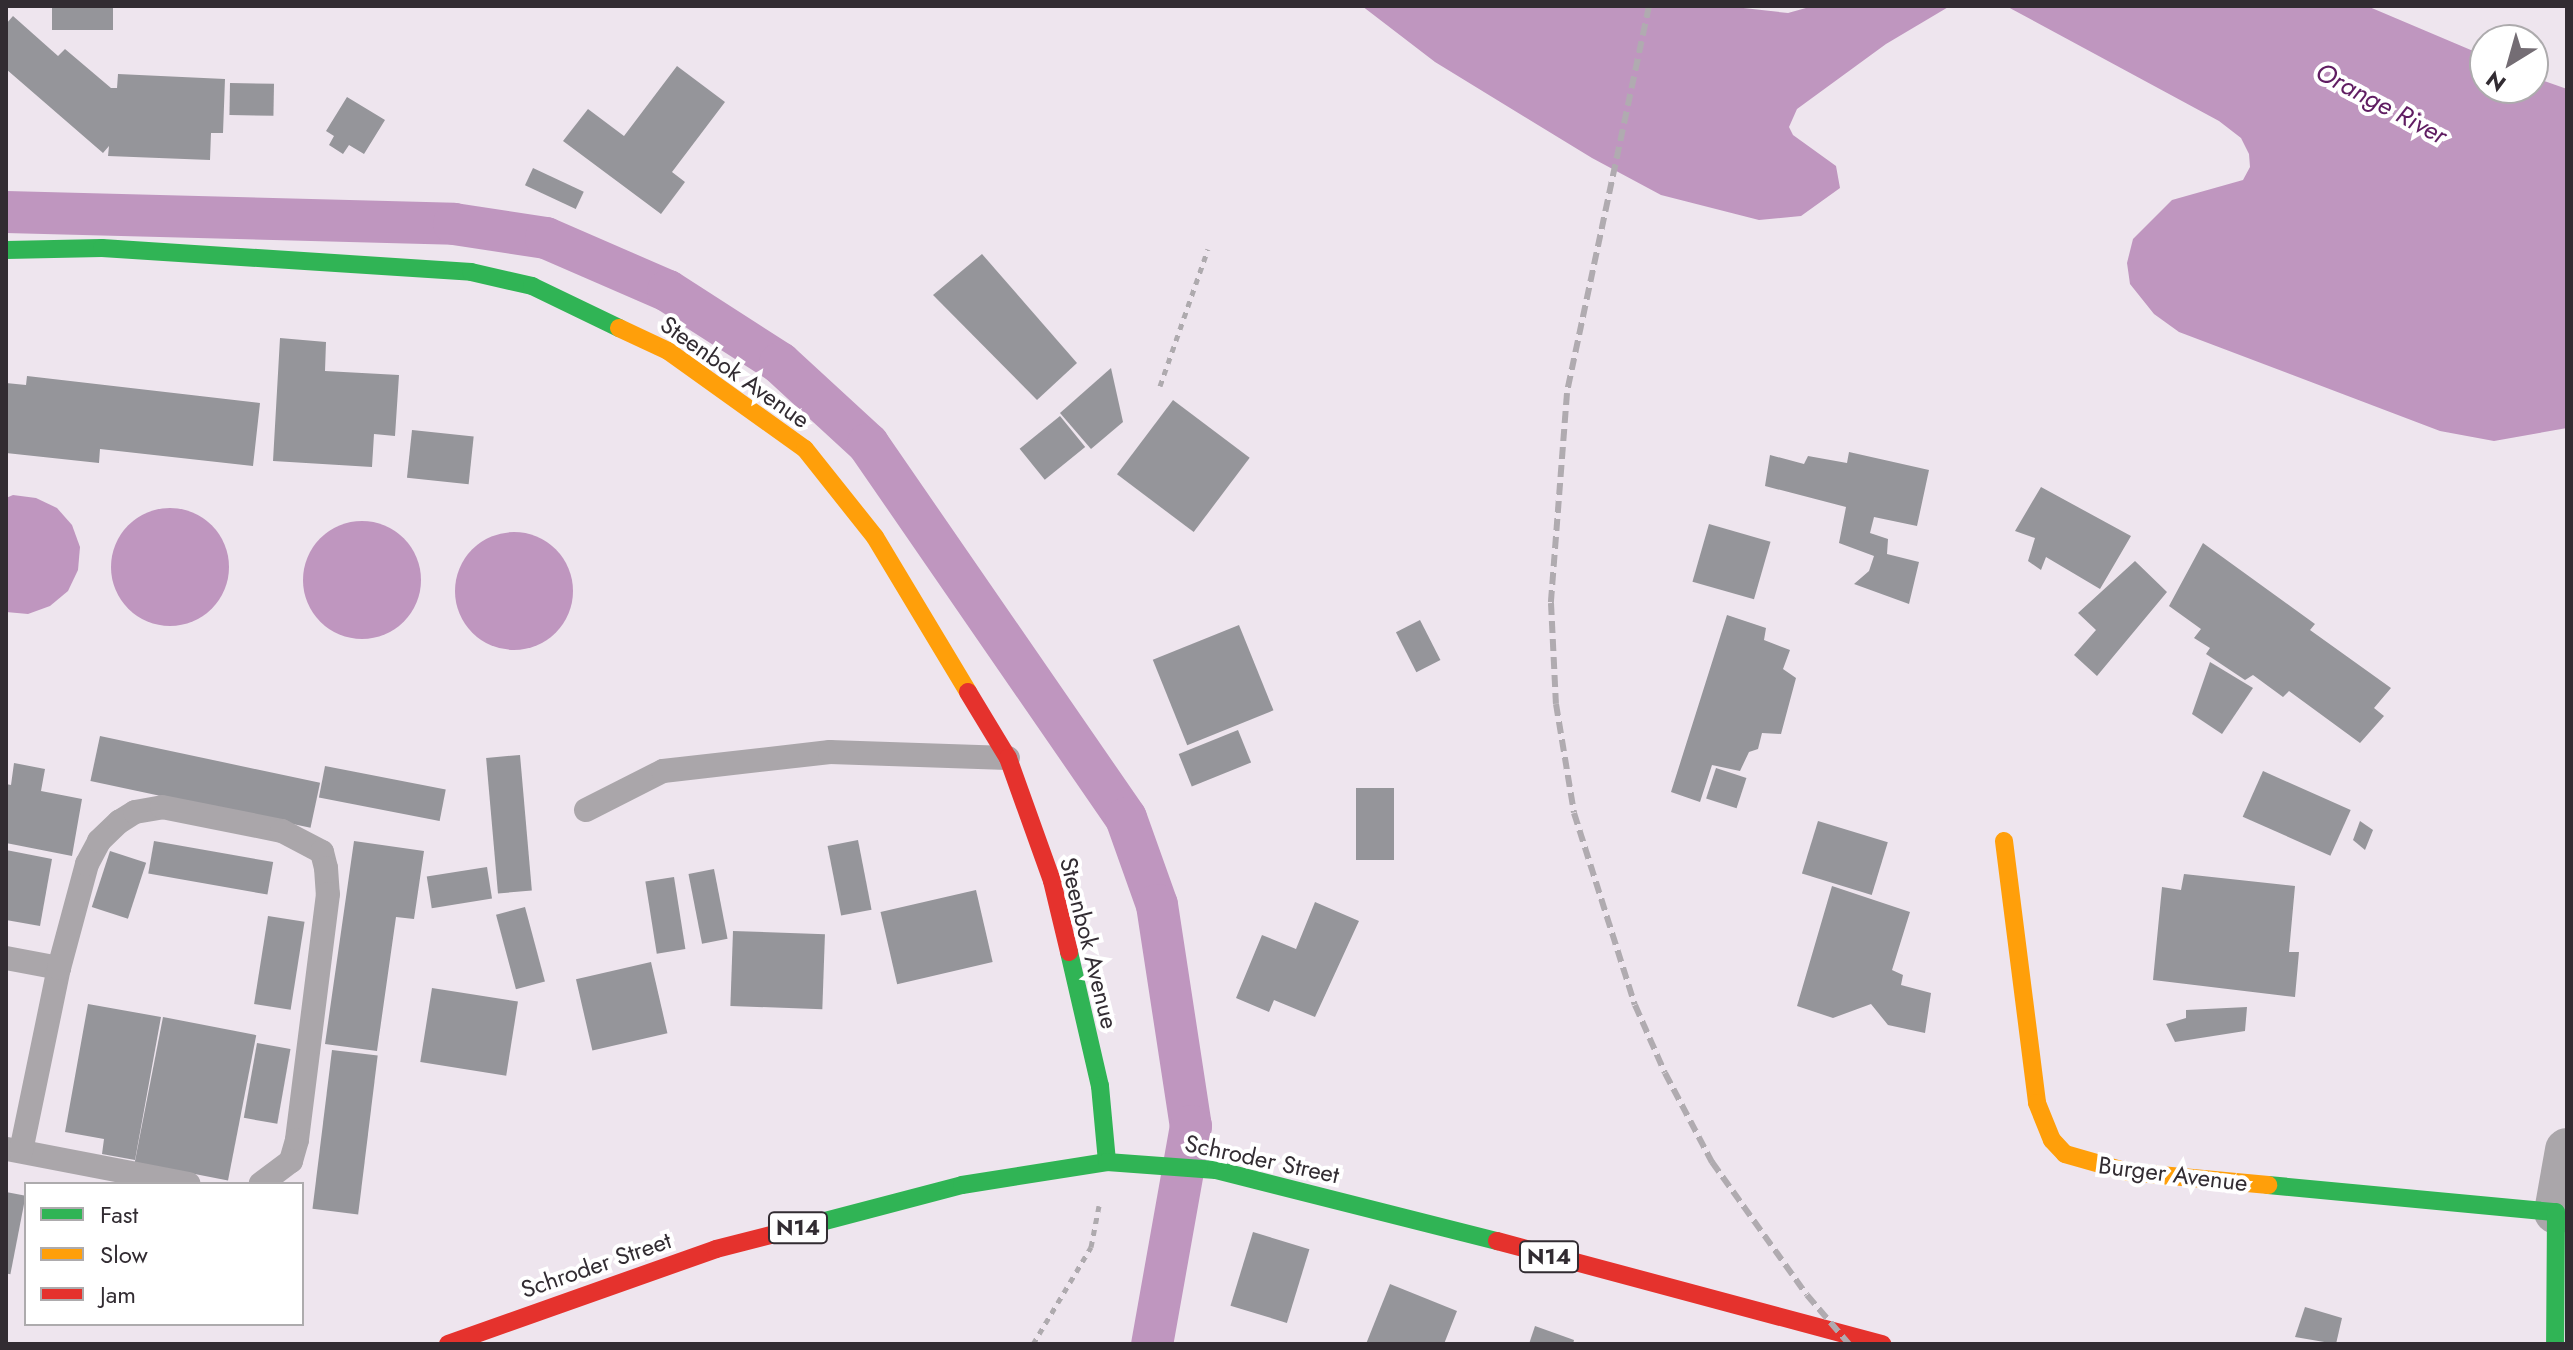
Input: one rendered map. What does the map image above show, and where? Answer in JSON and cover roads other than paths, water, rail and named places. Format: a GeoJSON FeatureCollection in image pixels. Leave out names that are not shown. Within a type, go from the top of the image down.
{"type":"FeatureCollection","features":[{"type":"Feature","properties":{"kind":"main road","name":"Steenbok Avenue"},"geometry":{"type":"LineString","coordinates":[[6,250],[102,248],[471,272],[532,286],[619,323],[763,415],[838,484],[943,645],[1008,758],[1052,881],[1100,1086],[1107,1162]]}},
{"type":"Feature","properties":{"kind":"main road","name":"Burger Avenue"},"geometry":{"type":"LineString","coordinates":[[2004,841],[2037,1103],[2052,1140],[2065,1154],[2128,1172],[2556,1212]]}},
{"type":"Feature","properties":{"kind":"main road","name":"Schroder Street"},"geometry":{"type":"LineString","coordinates":[[448,1344],[716,1249],[962,1185],[1107,1162],[1160,1163],[1216,1170],[1882,1344]]}},
{"type":"Feature","properties":{"kind":"main road"},"geometry":{"type":"LineString","coordinates":[[2555,1344],[2556,1212]]}},
{"type":"Feature","properties":{"kind":"street"},"geometry":{"type":"LineString","coordinates":[[2556,1212],[2567,1150]]}},
{"type":"Feature","properties":{"kind":"lane"},"geometry":{"type":"LineString","coordinates":[[586,810],[663,771],[830,752],[1008,758]]}},
{"type":"Feature","properties":{"kind":"lane"},"geometry":{"type":"LineString","coordinates":[[179,1182],[14,1150],[87,864],[109,830],[135,812],[162,807],[282,831],[322,852],[328,894],[297,1140],[291,1161],[264,1182]]}},
{"type":"Feature","properties":{"kind":"lane"},"geometry":{"type":"LineString","coordinates":[[6,958],[59,968]]}},
{"type":"Feature","properties":{"kind":"water"},"geometry":{"type":"Polygon","coordinates":[[[1362,6],[1725,6],[1788,13],[1813,6],[1950,6],[1886,44],[1797,109],[1789,127],[1793,135],[1836,166],[1840,188],[1801,216],[1759,220],[1661,195],[1592,158],[1435,62],[1362,6]]]}},
{"type":"Feature","properties":{"kind":"water","name":"Orange River"},"geometry":{"type":"Polygon","coordinates":[[[2006,6],[2367,6],[2469,49],[2469,104],[2549,104],[2549,83],[2567,89],[2567,428],[2494,441],[2440,431],[2179,332],[2154,314],[2130,284],[2127,263],[2133,239],[2172,200],[2243,180],[2250,167],[2249,154],[2241,138],[2219,121],[2006,6]]]}},
{"type":"Feature","properties":{"kind":"water"},"geometry":{"type":"Polygon","coordinates":[[[13,495],[36,498],[57,508],[72,525],[80,547],[78,570],[68,591],[50,606],[28,614],[6,612],[6,498],[13,495]]]}},
{"type":"Feature","properties":{"kind":"water"},"geometry":{"type":"Polygon","coordinates":[[[170,508],[192,513],[212,525],[224,545],[229,567],[224,589],[212,609],[192,621],[170,626],[148,621],[128,609],[116,589],[111,567],[116,545],[128,525],[148,513],[170,508]]]}},
{"type":"Feature","properties":{"kind":"water"},"geometry":{"type":"Polygon","coordinates":[[[362,521],[384,526],[404,538],[416,558],[421,580],[416,602],[404,622],[384,634],[362,639],[340,634],[320,622],[308,602],[303,580],[308,558],[320,538],[340,526],[362,521]]]}},
{"type":"Feature","properties":{"kind":"water"},"geometry":{"type":"Polygon","coordinates":[[[514,532],[536,537],[556,549],[568,569],[573,591],[568,613],[556,633],[536,645],[514,650],[492,645],[472,633],[460,613],[455,591],[460,569],[472,549],[492,537],[514,532]]]}},
{"type":"Feature","properties":{"kind":"waterway"},"geometry":{"type":"LineString","coordinates":[[6,212],[454,224],[546,238],[668,291],[780,363],[868,444],[1126,818],[1157,905],[1191,1126],[1152,1344]]}},
{"type":"Feature","properties":{"kind":"railway"},"geometry":{"type":"LineString","coordinates":[[1649,6],[1567,393],[1551,603],[1556,704],[1574,813],[1635,1005],[1665,1073],[1712,1162],[1807,1295],[1849,1344]]}}]}
